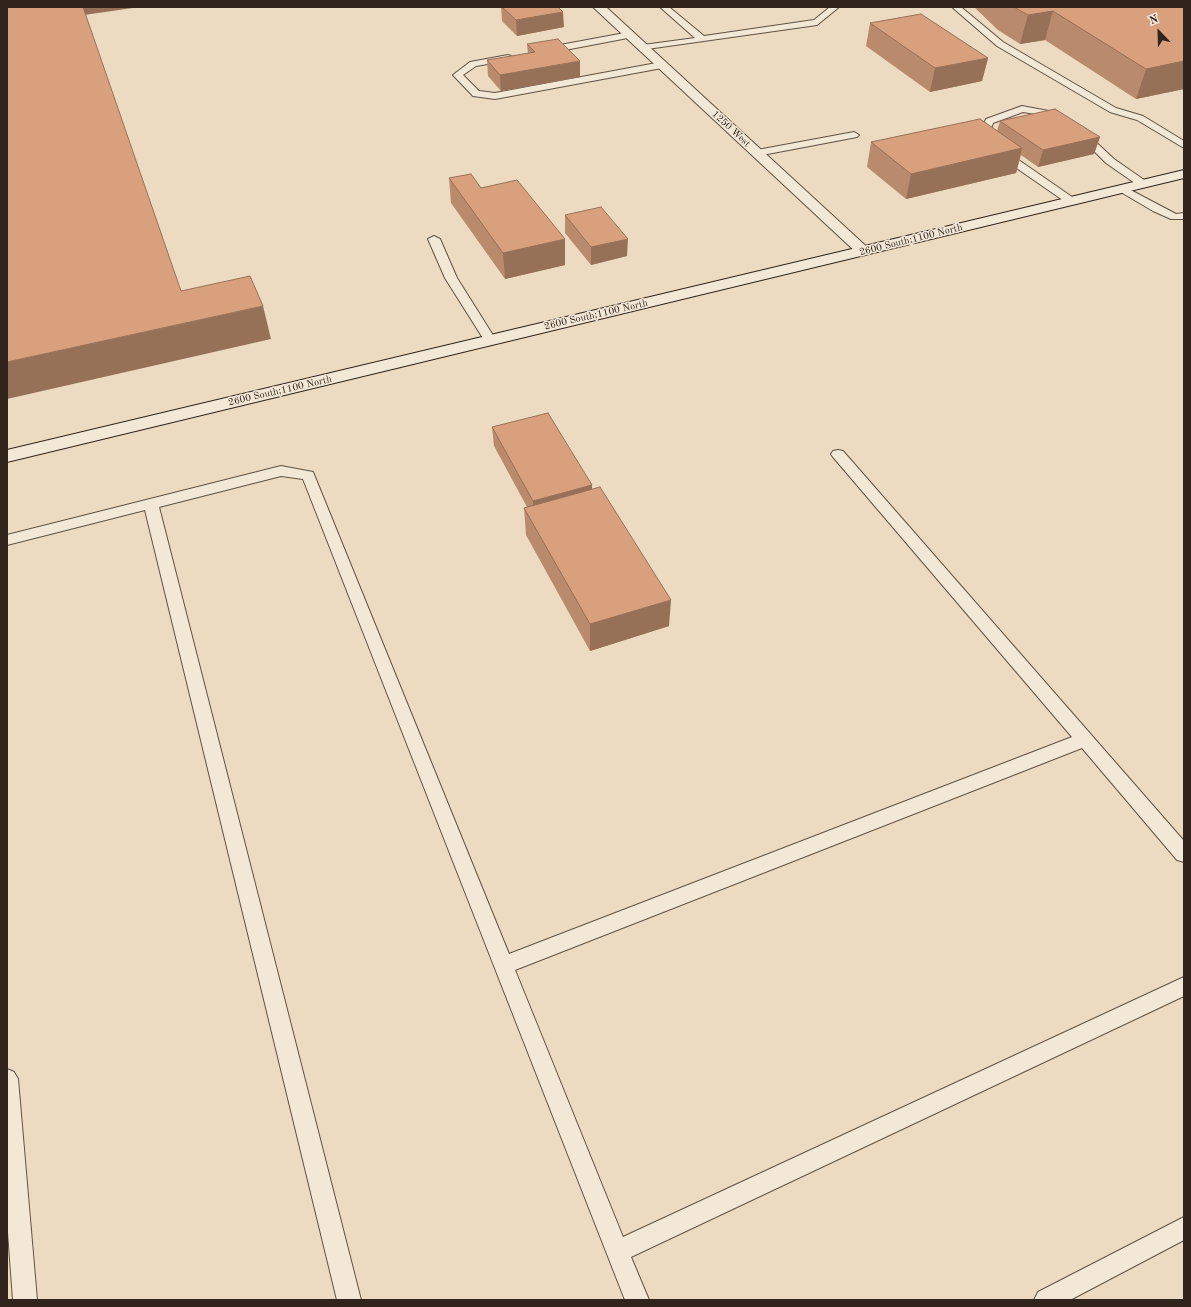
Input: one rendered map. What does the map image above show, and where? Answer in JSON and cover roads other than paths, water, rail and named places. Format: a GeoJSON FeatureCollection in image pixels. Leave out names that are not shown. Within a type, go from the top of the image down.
{"type":"FeatureCollection","features":[{"type":"Feature","properties":{"kind":"main road","name":"1250 West"},"geometry":{"type":"LineString","coordinates":[[599,7],[863,251]]}},
{"type":"Feature","properties":{"kind":"main road","name":"2600 South;1100 North"},"geometry":{"type":"LineString","coordinates":[[7,456],[1184,174]]}},
{"type":"Feature","properties":{"kind":"lane"},"geometry":{"type":"LineString","coordinates":[[664,7],[702,39]]}},
{"type":"Feature","properties":{"kind":"lane"},"geometry":{"type":"LineString","coordinates":[[643,48],[817,22],[835,7]]}},
{"type":"Feature","properties":{"kind":"lane"},"geometry":{"type":"LineString","coordinates":[[956,7],[1000,44],[1114,110],[1140,118],[1184,145]]}},
{"type":"Feature","properties":{"kind":"lane"},"geometry":{"type":"LineString","coordinates":[[536,53],[630,35]]}},
{"type":"Feature","properties":{"kind":"lane"},"geometry":{"type":"LineString","coordinates":[[520,56],[473,64],[458,75],[476,94],[495,96],[662,66]]}},
{"type":"Feature","properties":{"kind":"lane"},"geometry":{"type":"LineString","coordinates":[[1071,201],[1006,156],[984,136],[989,121],[1022,109],[1051,114],[1088,138],[1110,161],[1143,184]]}},
{"type":"Feature","properties":{"kind":"lane"},"geometry":{"type":"LineString","coordinates":[[1167,134],[1178,132]]}},
{"type":"Feature","properties":{"kind":"lane"},"geometry":{"type":"LineString","coordinates":[[757,153],[854,135]]}},
{"type":"Feature","properties":{"kind":"lane"},"geometry":{"type":"LineString","coordinates":[[1123,188],[1157,209],[1175,217],[1184,216]]}},
{"type":"Feature","properties":{"kind":"lane"},"geometry":{"type":"LineString","coordinates":[[434,239],[452,278],[490,340]]}},
{"type":"Feature","properties":{"kind":"lane"},"geometry":{"type":"LineString","coordinates":[[838,454],[1184,854]]}},
{"type":"Feature","properties":{"kind":"lane"},"geometry":{"type":"LineString","coordinates":[[7,540],[281,471],[308,475],[638,1300]]}},
{"type":"Feature","properties":{"kind":"lane"},"geometry":{"type":"LineString","coordinates":[[151,504],[349,1300]]}},
{"type":"Feature","properties":{"kind":"lane"},"geometry":{"type":"LineString","coordinates":[[504,965],[1085,739]]}},
{"type":"Feature","properties":{"kind":"lane"},"geometry":{"type":"LineString","coordinates":[[618,1251],[1184,986]]}},
{"type":"Feature","properties":{"kind":"lane"},"geometry":{"type":"LineString","coordinates":[[7,1079],[25,1300]]}},
{"type":"Feature","properties":{"kind":"lane"},"geometry":{"type":"LineString","coordinates":[[1046,1300],[1184,1228]]}}]}
